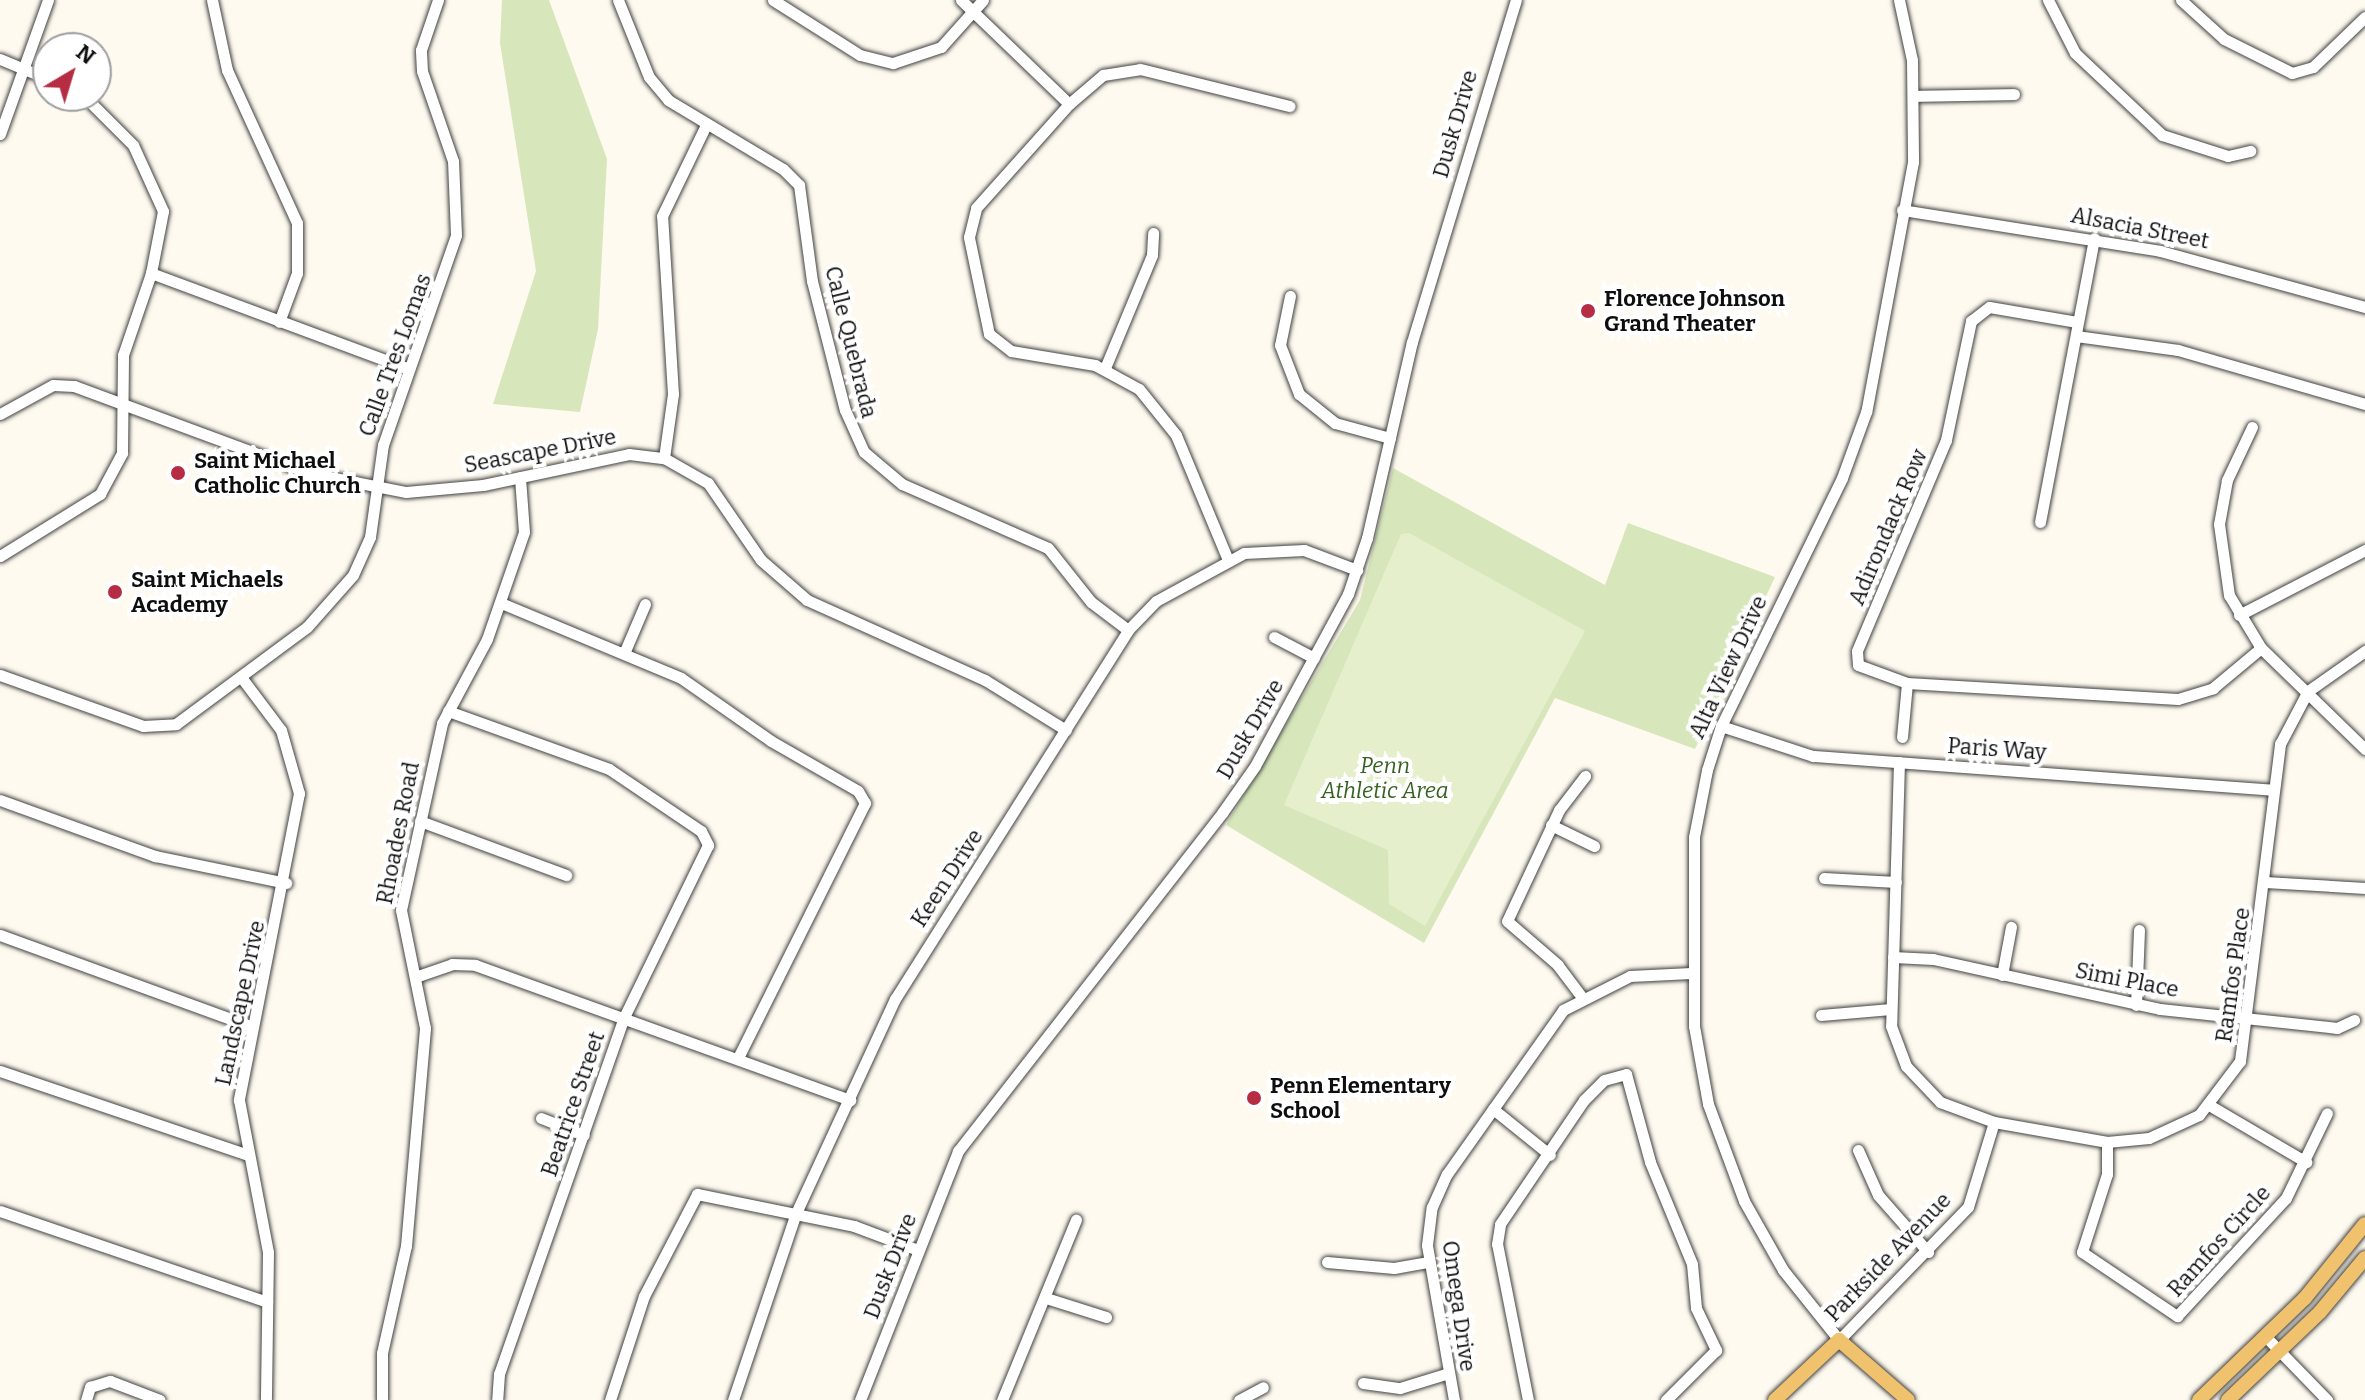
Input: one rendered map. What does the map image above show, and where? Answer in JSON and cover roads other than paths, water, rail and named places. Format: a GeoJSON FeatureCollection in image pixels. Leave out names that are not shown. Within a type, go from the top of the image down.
{"type":"FeatureCollection","features":[{"type":"Feature","properties":{"kind":"main road"},"geometry":{"type":"LineString","coordinates":[[2199,1400],[2266,1337],[2365,1224]]}},
{"type":"Feature","properties":{"kind":"main road"},"geometry":{"type":"LineString","coordinates":[[2228,1400],[2279,1352],[2365,1258]]}},
{"type":"Feature","properties":{"kind":"main road","name":"Parkside Avenue"},"geometry":{"type":"LineString","coordinates":[[1775,1400],[1839,1340]]}},
{"type":"Feature","properties":{"kind":"main road","name":"Alta View Drive"},"geometry":{"type":"LineString","coordinates":[[1839,1340],[1908,1400]]}},
{"type":"Feature","properties":{"kind":"street"},"geometry":{"type":"LineString","coordinates":[[0,134],[48,0]]}},
{"type":"Feature","properties":{"kind":"street"},"geometry":{"type":"LineString","coordinates":[[212,0],[227,70],[297,223],[297,273],[279,322]]}},
{"type":"Feature","properties":{"kind":"street","name":"Calle Tres Lomas"},"geometry":{"type":"LineString","coordinates":[[0,675],[152,728],[184,721],[307,627],[346,586],[365,551],[379,488],[383,445],[456,235],[453,161],[422,71],[421,50],[438,0]]}},
{"type":"Feature","properties":{"kind":"street","name":"Calle Quebrada"},"geometry":{"type":"LineString","coordinates":[[618,0],[649,77],[705,127],[783,169],[799,185],[811,277],[845,410],[864,452],[902,484],[1048,548],[1091,602],[1128,630]]}},
{"type":"Feature","properties":{"kind":"street"},"geometry":{"type":"LineString","coordinates":[[773,0],[860,55],[893,63],[934,51],[983,0]]}},
{"type":"Feature","properties":{"kind":"street"},"geometry":{"type":"LineString","coordinates":[[961,0],[1069,104]]}},
{"type":"Feature","properties":{"kind":"street","name":"Dusk Drive"},"geometry":{"type":"LineString","coordinates":[[860,1400],[958,1151],[1222,813],[1314,658],[1357,570],[1412,342],[1516,0]]}},
{"type":"Feature","properties":{"kind":"street","name":"Alta View Drive"},"geometry":{"type":"LineString","coordinates":[[1839,1340],[1768,1246],[1728,1166],[1702,1078],[1691,973],[1694,837],[1721,726],[1852,452],[1866,412],[1913,162],[1914,96],[1899,0]]}},
{"type":"Feature","properties":{"kind":"street"},"geometry":{"type":"LineString","coordinates":[[2048,0],[2075,53],[2162,135],[2228,156],[2250,151]]}},
{"type":"Feature","properties":{"kind":"street"},"geometry":{"type":"LineString","coordinates":[[2181,0],[2224,39],[2292,73],[2313,67],[2365,17]]}},
{"type":"Feature","properties":{"kind":"street"},"geometry":{"type":"LineString","coordinates":[[0,59],[32,71]]}},
{"type":"Feature","properties":{"kind":"street"},"geometry":{"type":"LineString","coordinates":[[1228,560],[1176,435],[1149,398],[1105,368],[1020,355],[995,340],[982,318],[969,237],[976,208],[1069,104],[1103,75],[1123,69],[1289,106]]}},
{"type":"Feature","properties":{"kind":"street"},"geometry":{"type":"LineString","coordinates":[[1914,96],[2014,94]]}},
{"type":"Feature","properties":{"kind":"street"},"geometry":{"type":"LineString","coordinates":[[0,556],[110,482],[122,453],[120,403],[123,355],[163,227],[156,189],[123,131],[102,112]]}},
{"type":"Feature","properties":{"kind":"street"},"geometry":{"type":"LineString","coordinates":[[664,458],[673,394],[662,216],[705,127]]}},
{"type":"Feature","properties":{"kind":"street","name":"Alsacia Street"},"geometry":{"type":"LineString","coordinates":[[1902,210],[2094,238],[2204,261],[2365,307]]}},
{"type":"Feature","properties":{"kind":"street"},"geometry":{"type":"LineString","coordinates":[[1105,368],[1152,255],[1153,233]]}},
{"type":"Feature","properties":{"kind":"street"},"geometry":{"type":"LineString","coordinates":[[2040,522],[2094,238]]}},
{"type":"Feature","properties":{"kind":"street"},"geometry":{"type":"LineString","coordinates":[[151,273],[409,369]]}},
{"type":"Feature","properties":{"kind":"street"},"geometry":{"type":"LineString","coordinates":[[1290,296],[1280,345],[1299,394],[1335,423],[1390,438]]}},
{"type":"Feature","properties":{"kind":"street","name":"Adirondack Row"},"geometry":{"type":"LineString","coordinates":[[1907,683],[1864,671],[1857,651],[1930,489],[1971,321],[1989,307],[2077,322]]}},
{"type":"Feature","properties":{"kind":"street"},"geometry":{"type":"LineString","coordinates":[[2076,336],[2178,350],[2365,404]]}},
{"type":"Feature","properties":{"kind":"street","name":"Seascape Drive"},"geometry":{"type":"LineString","coordinates":[[0,414],[63,384],[309,473],[379,488],[429,491],[520,477],[629,454],[664,458],[708,483],[761,560],[807,600],[985,680],[1066,730]]}},
{"type":"Feature","properties":{"kind":"street"},"geometry":{"type":"LineString","coordinates":[[2252,427],[2227,480],[2219,524],[2221,563],[2239,615],[2261,648],[2308,691],[2346,737],[2365,749]]}},
{"type":"Feature","properties":{"kind":"street","name":"Rhoades Road"},"geometry":{"type":"LineString","coordinates":[[382,1400],[382,1353],[406,1246],[425,1028],[418,976],[401,930],[420,821],[448,711],[501,603],[524,532],[520,477]]}},
{"type":"Feature","properties":{"kind":"street","name":"Keen Drive"},"geometry":{"type":"LineString","coordinates":[[733,1400],[796,1213],[914,967],[1128,630],[1156,601],[1228,560],[1272,548],[1304,550],[1357,570]]}},
{"type":"Feature","properties":{"kind":"street"},"geometry":{"type":"LineString","coordinates":[[2239,615],[2365,550]]}},
{"type":"Feature","properties":{"kind":"street"},"geometry":{"type":"LineString","coordinates":[[501,603],[625,651],[681,678],[771,741],[858,791],[865,803],[860,819],[738,1058]]}},
{"type":"Feature","properties":{"kind":"street"},"geometry":{"type":"LineString","coordinates":[[625,651],[645,604]]}},
{"type":"Feature","properties":{"kind":"street"},"geometry":{"type":"LineString","coordinates":[[1274,637],[1314,658]]}},
{"type":"Feature","properties":{"kind":"street"},"geometry":{"type":"LineString","coordinates":[[1902,737],[1907,683],[2178,699],[2213,688],[2261,648]]}},
{"type":"Feature","properties":{"kind":"street","name":"Ramfos Place"},"geometry":{"type":"LineString","coordinates":[[1899,762],[1891,1009],[1896,1047],[1921,1086],[1950,1108],[1994,1122],[2107,1142],[2158,1136],[2209,1105],[2240,1061],[2250,1019],[2274,790],[2284,733],[2308,691],[2365,651]]}},
{"type":"Feature","properties":{"kind":"street","name":"Landscape Drive"},"geometry":{"type":"LineString","coordinates":[[241,677],[281,730],[296,771],[286,883],[239,1100],[268,1252],[266,1400]]}},
{"type":"Feature","properties":{"kind":"street","name":"Beatrice Street"},"geometry":{"type":"LineString","coordinates":[[448,711],[609,769],[701,831],[707,855],[624,1017],[499,1374],[497,1400]]}},
{"type":"Feature","properties":{"kind":"street","name":"Paris Way"},"geometry":{"type":"LineString","coordinates":[[1721,726],[1792,753],[2274,790]]}},
{"type":"Feature","properties":{"kind":"street"},"geometry":{"type":"LineString","coordinates":[[1581,996],[1558,965],[1507,921],[1551,825],[1585,776]]}},
{"type":"Feature","properties":{"kind":"street"},"geometry":{"type":"LineString","coordinates":[[0,800],[155,856],[286,883]]}},
{"type":"Feature","properties":{"kind":"street"},"geometry":{"type":"LineString","coordinates":[[420,821],[566,875]]}},
{"type":"Feature","properties":{"kind":"street"},"geometry":{"type":"LineString","coordinates":[[1551,825],[1594,846]]}},
{"type":"Feature","properties":{"kind":"street"},"geometry":{"type":"LineString","coordinates":[[1824,878],[1896,882]]}},
{"type":"Feature","properties":{"kind":"street"},"geometry":{"type":"LineString","coordinates":[[2265,882],[2365,888]]}},
{"type":"Feature","properties":{"kind":"street"},"geometry":{"type":"LineString","coordinates":[[2002,975],[2011,927]]}},
{"type":"Feature","properties":{"kind":"street"},"geometry":{"type":"LineString","coordinates":[[2136,1005],[2142,979],[2139,930]]}},
{"type":"Feature","properties":{"kind":"street"},"geometry":{"type":"LineString","coordinates":[[0,935],[253,1027]]}},
{"type":"Feature","properties":{"kind":"street","name":"Simi Place"},"geometry":{"type":"LineString","coordinates":[[1893,957],[1933,959],[2136,1005],[2337,1028],[2354,1020]]}},
{"type":"Feature","properties":{"kind":"street"},"geometry":{"type":"LineString","coordinates":[[418,976],[452,964],[475,965],[850,1100]]}},
{"type":"Feature","properties":{"kind":"street","name":"Omega Drive"},"geometry":{"type":"LineString","coordinates":[[1454,1400],[1428,1262],[1432,1207],[1541,1035],[1581,996],[1630,976],[1691,973]]}},
{"type":"Feature","properties":{"kind":"street"},"geometry":{"type":"LineString","coordinates":[[1821,1015],[1891,1009]]}},
{"type":"Feature","properties":{"kind":"street"},"geometry":{"type":"LineString","coordinates":[[0,1071],[248,1155]]}},
{"type":"Feature","properties":{"kind":"street"},"geometry":{"type":"LineString","coordinates":[[1528,1400],[1497,1244],[1500,1224],[1550,1155],[1584,1100],[1604,1080],[1626,1074],[1650,1162],[1692,1264],[1696,1308],[1716,1350],[1712,1358],[1666,1400]]}},
{"type":"Feature","properties":{"kind":"street"},"geometry":{"type":"LineString","coordinates":[[2209,1105],[2306,1162]]}},
{"type":"Feature","properties":{"kind":"street"},"geometry":{"type":"LineString","coordinates":[[1493,1109],[1550,1155]]}},
{"type":"Feature","properties":{"kind":"street","name":"Ramfos Circle"},"geometry":{"type":"LineString","coordinates":[[2107,1142],[2107,1174],[2082,1252],[2177,1316],[2272,1216],[2306,1162],[2327,1113]]}},
{"type":"Feature","properties":{"kind":"street"},"geometry":{"type":"LineString","coordinates":[[541,1118],[584,1135]]}},
{"type":"Feature","properties":{"kind":"street","name":"Parkside Avenue"},"geometry":{"type":"LineString","coordinates":[[1839,1340],[1928,1252],[1973,1198],[1994,1122]]}},
{"type":"Feature","properties":{"kind":"street"},"geometry":{"type":"LineString","coordinates":[[1858,1150],[1878,1195],[1928,1252]]}},
{"type":"Feature","properties":{"kind":"street"},"geometry":{"type":"LineString","coordinates":[[610,1400],[644,1296],[697,1194],[796,1213],[918,1250]]}},
{"type":"Feature","properties":{"kind":"street"},"geometry":{"type":"LineString","coordinates":[[0,1211],[267,1302]]}},
{"type":"Feature","properties":{"kind":"street"},"geometry":{"type":"LineString","coordinates":[[1002,1400],[1076,1220]]}},
{"type":"Feature","properties":{"kind":"street"},"geometry":{"type":"LineString","coordinates":[[1327,1262],[1394,1268],[1428,1262]]}},
{"type":"Feature","properties":{"kind":"street"},"geometry":{"type":"LineString","coordinates":[[1046,1298],[1106,1317]]}},
{"type":"Feature","properties":{"kind":"street"},"geometry":{"type":"LineString","coordinates":[[2266,1337],[2327,1400]]}},
{"type":"Feature","properties":{"kind":"street"},"geometry":{"type":"LineString","coordinates":[[1363,1383],[1400,1388],[1449,1373]]}},
{"type":"Feature","properties":{"kind":"street"},"geometry":{"type":"LineString","coordinates":[[86,1400],[90,1387],[110,1381],[160,1400]]}},
{"type":"Feature","properties":{"kind":"street"},"geometry":{"type":"LineString","coordinates":[[1239,1400],[1263,1387]]}},
{"type":"Feature","properties":{"kind":"place","name":"Florence Johnson Grand Theater"},"geometry":{"type":"Point","coordinates":[1588,311]}},
{"type":"Feature","properties":{"kind":"place","name":"Saint Michael Catholic Church"},"geometry":{"type":"Point","coordinates":[178,473]}},
{"type":"Feature","properties":{"kind":"place","name":"Saint Michaels Academy"},"geometry":{"type":"Point","coordinates":[115,592]}},
{"type":"Feature","properties":{"kind":"place","name":"Penn Elementary School"},"geometry":{"type":"Point","coordinates":[1254,1098]}},
{"type":"Feature","properties":{"kind":"park label","name":"Penn Athletic Area"},"geometry":{"type":"Point","coordinates":[1385,778]}}]}
